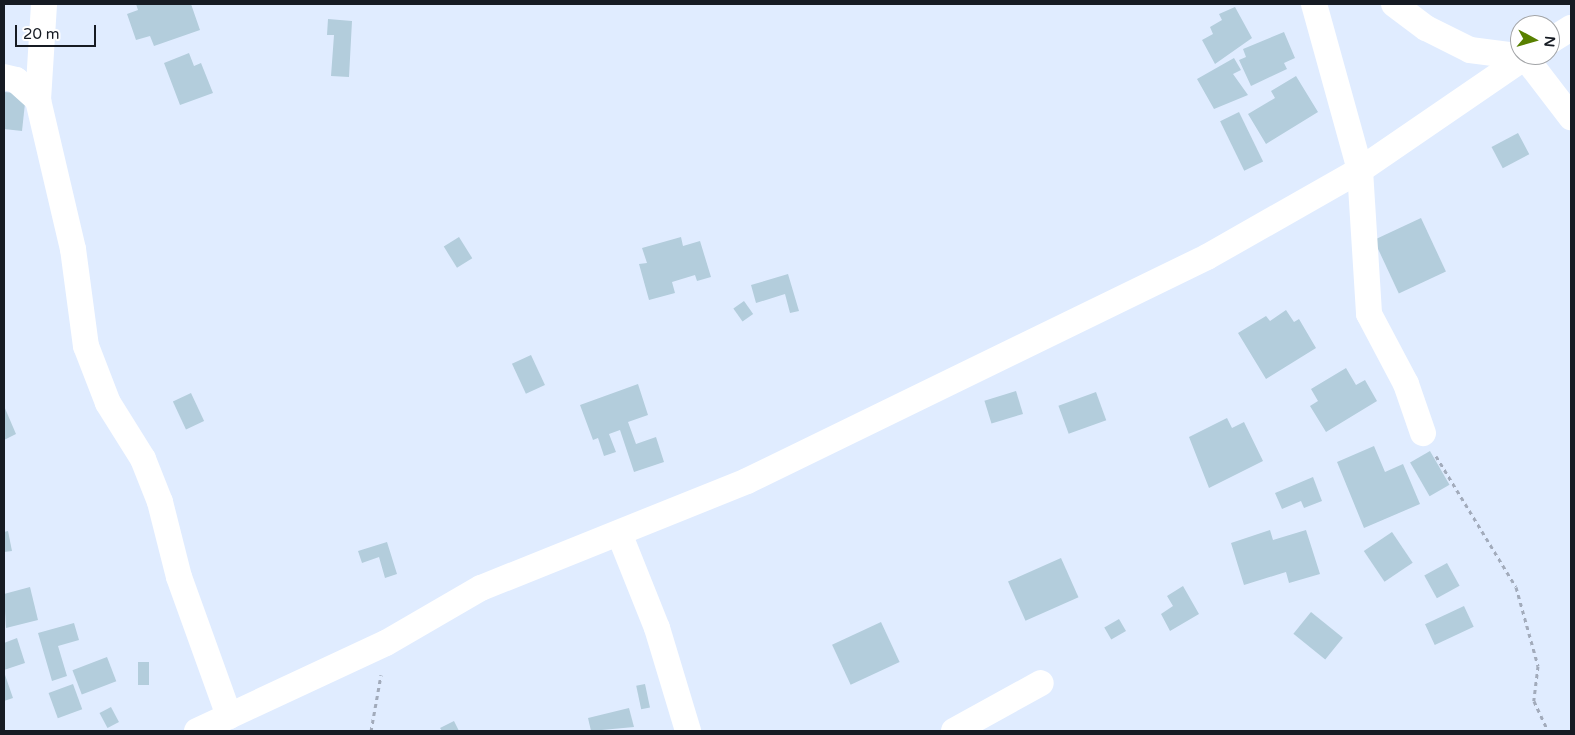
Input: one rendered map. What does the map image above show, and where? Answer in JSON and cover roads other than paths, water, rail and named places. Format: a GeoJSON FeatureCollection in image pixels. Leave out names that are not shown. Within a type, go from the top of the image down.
{"type":"FeatureCollection","features":[{"type":"Feature","properties":{"kind":"street"},"geometry":{"type":"LineString","coordinates":[[44,4],[38,100],[73,249],[86,346],[108,403],[143,459],[160,502],[179,578],[229,716]]}},
{"type":"Feature","properties":{"kind":"street"},"geometry":{"type":"LineString","coordinates":[[1314,4],[1360,170],[1369,314],[1406,384],[1423,433]]}},
{"type":"Feature","properties":{"kind":"street"},"geometry":{"type":"LineString","coordinates":[[1394,4],[1426,28],[1470,50],[1510,54]]}},
{"type":"Feature","properties":{"kind":"street"},"geometry":{"type":"LineString","coordinates":[[1560,35],[1571,28]]}},
{"type":"Feature","properties":{"kind":"street"},"geometry":{"type":"LineString","coordinates":[[197,731],[386,643],[481,588],[747,481],[1207,257],[1360,170],[1514,65]]}},
{"type":"Feature","properties":{"kind":"street"},"geometry":{"type":"LineString","coordinates":[[1533,65],[1571,117]]}},
{"type":"Feature","properties":{"kind":"street"},"geometry":{"type":"LineString","coordinates":[[4,77],[16,80],[38,100]]}},
{"type":"Feature","properties":{"kind":"street"},"geometry":{"type":"LineString","coordinates":[[619,533],[657,628],[688,731]]}},
{"type":"Feature","properties":{"kind":"street"},"geometry":{"type":"LineString","coordinates":[[954,731],[1041,684]]}}]}
